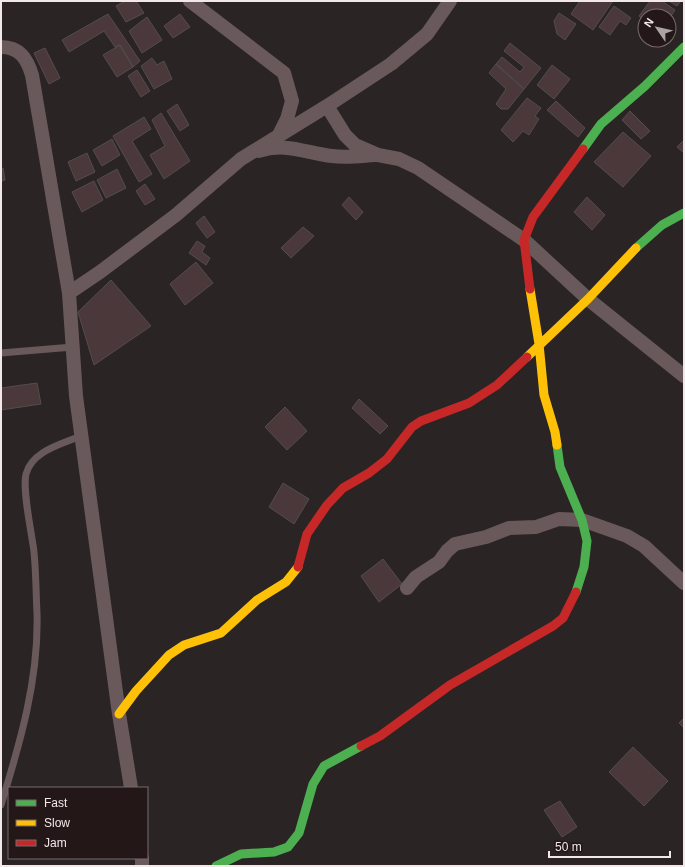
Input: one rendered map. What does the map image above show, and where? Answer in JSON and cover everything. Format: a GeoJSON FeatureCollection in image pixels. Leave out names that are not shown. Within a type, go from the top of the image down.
{"type":"FeatureCollection","features":[{"type":"Feature","properties":{"kind":"street"},"geometry":{"type":"LineString","coordinates":[[190,1],[284,73],[292,101],[287,119],[279,135]]}},
{"type":"Feature","properties":{"kind":"street"},"geometry":{"type":"LineString","coordinates":[[69,293],[100,272],[176,215],[251,153],[391,64],[427,34],[450,1]]}},
{"type":"Feature","properties":{"kind":"street"},"geometry":{"type":"LineString","coordinates":[[216,866],[241,854],[252,852],[274,852],[288,847],[299,833],[313,784],[324,766],[380,736],[450,685],[560,621],[575,596],[584,567],[587,541],[582,520],[560,467],[555,432],[544,395],[539,344],[530,291],[524,240],[533,217],[601,124],[645,86],[684,46]]}},
{"type":"Feature","properties":{"kind":"street"},"geometry":{"type":"LineString","coordinates":[[1,47],[9,47],[22,54],[32,75],[69,293],[76,396],[81,436],[119,714],[131,787]]}},
{"type":"Feature","properties":{"kind":"street"},"geometry":{"type":"LineString","coordinates":[[327,106],[348,139],[355,145],[378,155],[399,159],[418,168],[524,240],[588,299],[684,376]]}},
{"type":"Feature","properties":{"kind":"street"},"geometry":{"type":"LineString","coordinates":[[251,153],[266,148],[293,147],[343,157],[378,155]]}},
{"type":"Feature","properties":{"kind":"street"},"geometry":{"type":"LineString","coordinates":[[119,714],[136,691],[169,655],[184,645],[221,633],[257,600],[286,582],[300,565],[307,534],[326,505],[343,488],[369,473],[387,459],[412,427],[421,421],[469,403],[506,378],[539,344],[588,299],[639,244],[662,224],[684,213]]}},
{"type":"Feature","properties":{"kind":"street"},"geometry":{"type":"LineString","coordinates":[[408,588],[416,577],[440,562],[447,550],[455,544],[509,528],[536,527],[559,519],[582,520],[627,536],[644,546],[684,583]]}},
{"type":"Feature","properties":{"kind":"lane"},"geometry":{"type":"LineString","coordinates":[[1,353],[73,347]]}},
{"type":"Feature","properties":{"kind":"lane"},"geometry":{"type":"LineString","coordinates":[[1,805],[29,706],[35,659],[37,615],[34,555],[26,474],[38,456],[81,436]]}},
{"type":"Feature","properties":{"kind":"building"},"geometry":{"type":"Polygon","coordinates":[[[125,1],[136,1],[144,13],[126,22],[116,6],[125,1]]]}},
{"type":"Feature","properties":{"kind":"building"},"geometry":{"type":"Polygon","coordinates":[[[580,1],[613,1],[593,30],[571,14],[580,1]]]}},
{"type":"Feature","properties":{"kind":"building"},"geometry":{"type":"Polygon","coordinates":[[[650,1],[662,1],[672,8],[645,8],[650,1]]]}},
{"type":"Feature","properties":{"kind":"building"},"geometry":{"type":"Polygon","coordinates":[[[669,1],[681,1],[677,6],[669,1]]]}},
{"type":"Feature","properties":{"kind":"building"},"geometry":{"type":"Polygon","coordinates":[[[614,6],[631,18],[626,25],[620,21],[610,35],[599,27],[614,6]]]}},
{"type":"Feature","properties":{"kind":"building"},"geometry":{"type":"Polygon","coordinates":[[[559,13],[576,24],[565,40],[557,34],[554,21],[559,13]]]}},
{"type":"Feature","properties":{"kind":"building"},"geometry":{"type":"Polygon","coordinates":[[[108,14],[140,61],[133,67],[120,45],[115,47],[104,31],[69,52],[62,40],[108,14]]]}},
{"type":"Feature","properties":{"kind":"building"},"geometry":{"type":"Polygon","coordinates":[[[180,14],[190,27],[173,38],[164,26],[180,14]]]}},
{"type":"Feature","properties":{"kind":"building"},"geometry":{"type":"Polygon","coordinates":[[[147,17],[162,40],[142,53],[129,31],[147,17]]]}},
{"type":"Feature","properties":{"kind":"building"},"geometry":{"type":"Polygon","coordinates":[[[510,43],[541,68],[524,89],[496,64],[502,57],[520,72],[524,67],[504,51],[510,43]]]}},
{"type":"Feature","properties":{"kind":"building"},"geometry":{"type":"Polygon","coordinates":[[[120,45],[133,67],[117,77],[103,55],[120,45]]]}},
{"type":"Feature","properties":{"kind":"building"},"geometry":{"type":"Polygon","coordinates":[[[45,48],[60,78],[49,84],[34,53],[45,48]]]}},
{"type":"Feature","properties":{"kind":"building"},"geometry":{"type":"Polygon","coordinates":[[[152,58],[157,65],[164,61],[172,79],[154,89],[141,66],[152,58]]]}},
{"type":"Feature","properties":{"kind":"building"},"geometry":{"type":"Polygon","coordinates":[[[496,64],[524,89],[508,109],[501,109],[496,104],[506,89],[489,73],[496,64]]]}},
{"type":"Feature","properties":{"kind":"building"},"geometry":{"type":"Polygon","coordinates":[[[552,65],[570,79],[554,99],[537,85],[552,65]]]}},
{"type":"Feature","properties":{"kind":"building"},"geometry":{"type":"Polygon","coordinates":[[[137,70],[150,91],[141,97],[128,76],[137,70]]]}},
{"type":"Feature","properties":{"kind":"building"},"geometry":{"type":"Polygon","coordinates":[[[527,98],[541,108],[535,116],[539,119],[529,135],[523,131],[513,142],[501,130],[527,98]]]}},
{"type":"Feature","properties":{"kind":"building"},"geometry":{"type":"Polygon","coordinates":[[[556,101],[585,128],[578,137],[547,110],[556,101]]]}},
{"type":"Feature","properties":{"kind":"building"},"geometry":{"type":"Polygon","coordinates":[[[177,104],[189,125],[180,131],[167,111],[177,104]]]}},
{"type":"Feature","properties":{"kind":"building"},"geometry":{"type":"Polygon","coordinates":[[[630,111],[650,131],[641,139],[622,120],[630,111]]]}},
{"type":"Feature","properties":{"kind":"building"},"geometry":{"type":"Polygon","coordinates":[[[161,113],[190,161],[164,179],[150,155],[165,146],[152,120],[161,113]]]}},
{"type":"Feature","properties":{"kind":"building"},"geometry":{"type":"Polygon","coordinates":[[[144,117],[151,129],[132,141],[152,174],[139,182],[113,136],[144,117]]]}},
{"type":"Feature","properties":{"kind":"building"},"geometry":{"type":"Polygon","coordinates":[[[623,132],[651,156],[623,187],[594,162],[623,132]]]}},
{"type":"Feature","properties":{"kind":"building"},"geometry":{"type":"Polygon","coordinates":[[[112,139],[120,155],[102,166],[93,150],[112,139]]]}},
{"type":"Feature","properties":{"kind":"building"},"geometry":{"type":"Polygon","coordinates":[[[684,140],[684,153],[677,147],[684,140]]]}},
{"type":"Feature","properties":{"kind":"building"},"geometry":{"type":"Polygon","coordinates":[[[87,153],[95,172],[76,181],[68,162],[87,153]]]}},
{"type":"Feature","properties":{"kind":"building"},"geometry":{"type":"Polygon","coordinates":[[[3,168],[5,180],[1,181],[1,169],[3,168]]]}},
{"type":"Feature","properties":{"kind":"building"},"geometry":{"type":"Polygon","coordinates":[[[117,169],[126,188],[106,198],[97,180],[117,169]]]}},
{"type":"Feature","properties":{"kind":"building"},"geometry":{"type":"Polygon","coordinates":[[[94,181],[103,200],[82,212],[72,192],[94,181]]]}},
{"type":"Feature","properties":{"kind":"building"},"geometry":{"type":"Polygon","coordinates":[[[145,184],[155,199],[145,205],[136,191],[145,184]]]}},
{"type":"Feature","properties":{"kind":"building"},"geometry":{"type":"Polygon","coordinates":[[[349,197],[363,212],[356,220],[342,205],[349,197]]]}},
{"type":"Feature","properties":{"kind":"building"},"geometry":{"type":"Polygon","coordinates":[[[587,197],[605,215],[592,230],[574,212],[587,197]]]}},
{"type":"Feature","properties":{"kind":"building"},"geometry":{"type":"Polygon","coordinates":[[[204,216],[215,232],[207,238],[196,223],[204,216]]]}},
{"type":"Feature","properties":{"kind":"building"},"geometry":{"type":"Polygon","coordinates":[[[303,227],[314,236],[291,258],[281,248],[303,227]]]}},
{"type":"Feature","properties":{"kind":"building"},"geometry":{"type":"Polygon","coordinates":[[[197,241],[205,246],[202,252],[210,258],[206,265],[189,253],[197,241]]]}},
{"type":"Feature","properties":{"kind":"building"},"geometry":{"type":"Polygon","coordinates":[[[196,262],[213,283],[185,305],[170,284],[196,262]]]}},
{"type":"Feature","properties":{"kind":"building"},"geometry":{"type":"Polygon","coordinates":[[[111,280],[151,326],[94,365],[78,312],[111,280]]]}},
{"type":"Feature","properties":{"kind":"building"},"geometry":{"type":"Polygon","coordinates":[[[37,383],[41,404],[1,410],[1,388],[37,383]]]}},
{"type":"Feature","properties":{"kind":"building"},"geometry":{"type":"Polygon","coordinates":[[[359,399],[388,426],[380,434],[352,408],[359,399]]]}},
{"type":"Feature","properties":{"kind":"building"},"geometry":{"type":"Polygon","coordinates":[[[285,407],[307,431],[287,450],[265,427],[285,407]]]}},
{"type":"Feature","properties":{"kind":"building"},"geometry":{"type":"Polygon","coordinates":[[[283,483],[309,499],[294,524],[269,507],[283,483]]]}},
{"type":"Feature","properties":{"kind":"building"},"geometry":{"type":"Polygon","coordinates":[[[383,559],[402,584],[379,602],[361,576],[383,559]]]}},
{"type":"Feature","properties":{"kind":"building"},"geometry":{"type":"Polygon","coordinates":[[[684,718],[684,728],[679,723],[684,718]]]}},
{"type":"Feature","properties":{"kind":"building"},"geometry":{"type":"Polygon","coordinates":[[[633,747],[668,781],[644,806],[609,772],[633,747]]]}},
{"type":"Feature","properties":{"kind":"building"},"geometry":{"type":"Polygon","coordinates":[[[560,801],[577,827],[562,837],[544,810],[560,801]]]}},
{"type":"Feature","properties":{"kind":"traffic: fast"},"geometry":{"type":"LineString","coordinates":[[583,149],[601,124],[645,86],[684,47]]}},
{"type":"Feature","properties":{"kind":"traffic: fast"},"geometry":{"type":"LineString","coordinates":[[636,248],[662,225],[684,213]]}},
{"type":"Feature","properties":{"kind":"traffic: fast"},"geometry":{"type":"LineString","coordinates":[[557,445],[560,467],[582,520],[587,541],[584,567],[576,592]]}},
{"type":"Feature","properties":{"kind":"traffic: fast"},"geometry":{"type":"LineString","coordinates":[[216,866],[241,854],[274,852],[288,847],[299,833],[313,784],[324,766],[361,746]]}},
{"type":"Feature","properties":{"kind":"traffic: slow"},"geometry":{"type":"LineString","coordinates":[[527,357],[588,299],[636,248]]}},
{"type":"Feature","properties":{"kind":"traffic: slow"},"geometry":{"type":"LineString","coordinates":[[530,289],[539,344],[544,395],[555,432],[557,445]]}},
{"type":"Feature","properties":{"kind":"traffic: slow"},"geometry":{"type":"LineString","coordinates":[[119,714],[136,691],[169,655],[184,645],[221,633],[257,600],[286,582],[298,567]]}},
{"type":"Feature","properties":{"kind":"traffic: jam"},"geometry":{"type":"LineString","coordinates":[[530,289],[524,240],[533,217],[583,149]]}},
{"type":"Feature","properties":{"kind":"traffic: jam"},"geometry":{"type":"LineString","coordinates":[[298,567],[307,534],[327,505],[343,488],[369,473],[387,459],[412,427],[421,421],[469,403],[497,385],[527,357]]}},
{"type":"Feature","properties":{"kind":"traffic: jam"},"geometry":{"type":"LineString","coordinates":[[361,746],[380,736],[450,685],[553,626],[563,618],[576,592]]}}]}
